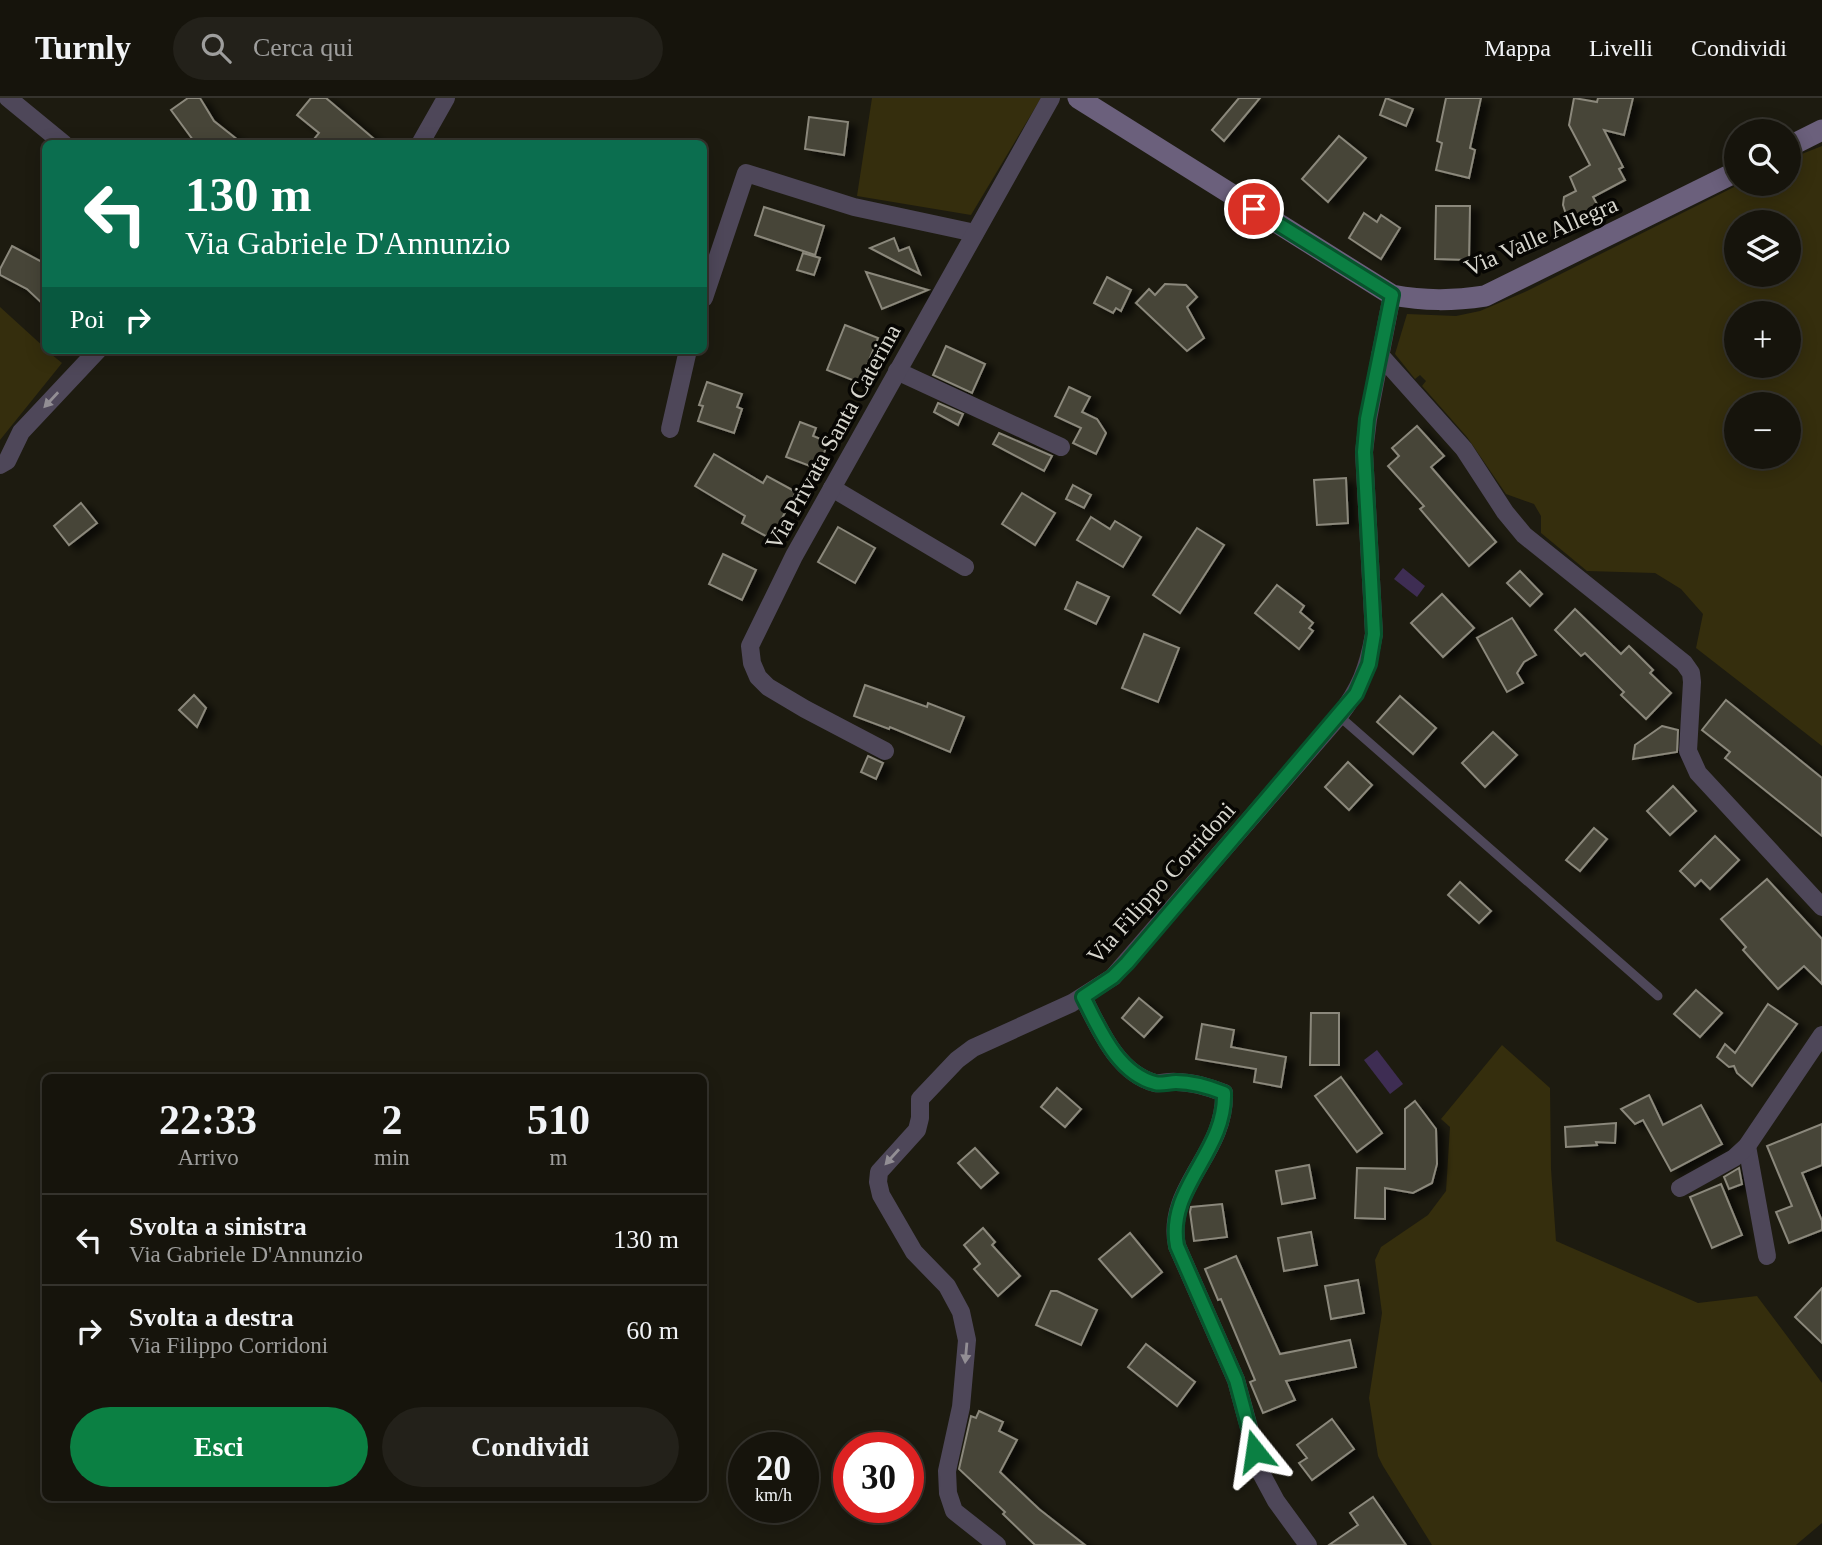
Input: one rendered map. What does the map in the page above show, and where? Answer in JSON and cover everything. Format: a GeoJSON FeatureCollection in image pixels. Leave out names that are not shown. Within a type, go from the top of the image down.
{"type":"FeatureCollection","features":[{"type":"Feature","properties":{"kind":"main road","name":"Via Valle Allegra"},"geometry":{"type":"LineString","coordinates":[[1078,98],[1392,295],[1432,301],[1485,296],[1724,179]]}},
{"type":"Feature","properties":{"kind":"main road"},"geometry":{"type":"LineString","coordinates":[[1801,140],[1822,130]]}},
{"type":"Feature","properties":{"kind":"street"},"geometry":{"type":"LineString","coordinates":[[8,98],[59,140]]}},
{"type":"Feature","properties":{"kind":"street"},"geometry":{"type":"LineString","coordinates":[[422,140],[446,98]]}},
{"type":"Feature","properties":{"kind":"street","name":"Via Privata Santa Caterina"},"geometry":{"type":"LineString","coordinates":[[885,751],[768,687],[758,677],[752,663],[750,646],[794,556],[1051,98]]}},
{"type":"Feature","properties":{"kind":"street"},"geometry":{"type":"LineString","coordinates":[[707,289],[746,173],[854,207],[975,233]]}},
{"type":"Feature","properties":{"kind":"street","name":"Via Filippo Corridoni"},"geometry":{"type":"LineString","coordinates":[[997,1545],[954,1511],[948,1493],[947,1471],[961,1407],[967,1340],[961,1312],[947,1286],[914,1252],[881,1195],[879,1172],[917,1130],[920,1099],[957,1060],[973,1048],[1083,997],[1113,977],[1127,963],[1356,694],[1369,664],[1374,634],[1364,452],[1367,419],[1392,295]]}},
{"type":"Feature","properties":{"kind":"street"},"geometry":{"type":"LineString","coordinates":[[0,465],[7,461],[21,432],[94,354]]}},
{"type":"Feature","properties":{"kind":"street"},"geometry":{"type":"LineString","coordinates":[[670,429],[687,354]]}},
{"type":"Feature","properties":{"kind":"street"},"geometry":{"type":"LineString","coordinates":[[1380,355],[1464,449],[1505,512],[1524,535],[1684,663],[1691,673],[1692,682],[1688,751],[1692,763],[1698,773],[1822,907]]}},
{"type":"Feature","properties":{"kind":"street"},"geometry":{"type":"LineString","coordinates":[[897,371],[1060,447]]}},
{"type":"Feature","properties":{"kind":"street"},"geometry":{"type":"LineString","coordinates":[[832,488],[965,567]]}},
{"type":"Feature","properties":{"kind":"street"},"geometry":{"type":"LineString","coordinates":[[1083,997],[1100,1030],[1131,1071],[1156,1083],[1176,1082],[1205,1086],[1224,1093],[1225,1112],[1217,1133],[1202,1164],[1186,1188],[1174,1228],[1177,1246],[1236,1380],[1262,1475],[1276,1501],[1308,1545]]}},
{"type":"Feature","properties":{"kind":"street"},"geometry":{"type":"LineString","coordinates":[[1680,1188],[1734,1158],[1747,1146],[1822,1035]]}},
{"type":"Feature","properties":{"kind":"street"},"geometry":{"type":"LineString","coordinates":[[1747,1146],[1766,1256]]}},
{"type":"Feature","properties":{"kind":"lane"},"geometry":{"type":"LineString","coordinates":[[1339,716],[1658,996]]}},
{"type":"Feature","properties":{"kind":"shaded area"},"geometry":{"type":"Polygon","coordinates":[[[872,98],[1041,98],[971,215],[857,196],[872,98]]]}},
{"type":"Feature","properties":{"kind":"shaded area"},"geometry":{"type":"Polygon","coordinates":[[[1822,146],[1822,746],[1696,648],[1703,614],[1681,589],[1655,573],[1587,571],[1541,533],[1541,516],[1534,504],[1506,494],[1467,437],[1422,386],[1426,381],[1420,375],[1415,379],[1395,354],[1407,314],[1456,316],[1480,311],[1527,291],[1724,192],[1724,196],[1801,196],[1801,154],[1822,146]]]}},
{"type":"Feature","properties":{"kind":"shaded area"},"geometry":{"type":"Polygon","coordinates":[[[0,307],[42,345],[42,354],[51,354],[62,363],[0,440],[0,307]]]}},
{"type":"Feature","properties":{"kind":"shaded area"},"geometry":{"type":"Polygon","coordinates":[[[1403,568],[1425,586],[1417,597],[1394,579],[1403,568]]]}},
{"type":"Feature","properties":{"kind":"shaded area"},"geometry":{"type":"Polygon","coordinates":[[[1502,1045],[1550,1088],[1551,1169],[1556,1241],[1698,1303],[1757,1296],[1822,1383],[1822,1523],[1796,1545],[1432,1545],[1383,1466],[1378,1456],[1369,1398],[1382,1313],[1375,1260],[1381,1247],[1428,1215],[1446,1191],[1450,1127],[1441,1119],[1502,1045]]]}},
{"type":"Feature","properties":{"kind":"shaded area"},"geometry":{"type":"Polygon","coordinates":[[[1377,1050],[1403,1084],[1390,1094],[1364,1060],[1377,1050]]]}},
{"type":"Feature","properties":{"kind":"building"},"geometry":{"type":"Polygon","coordinates":[[[188,98],[200,98],[214,121],[238,140],[193,140],[171,110],[188,98]]]}},
{"type":"Feature","properties":{"kind":"building"},"geometry":{"type":"Polygon","coordinates":[[[311,98],[326,98],[375,140],[313,140],[319,133],[297,115],[311,98]]]}},
{"type":"Feature","properties":{"kind":"building"},"geometry":{"type":"Polygon","coordinates":[[[1239,98],[1260,98],[1224,141],[1212,130],[1239,98]]]}},
{"type":"Feature","properties":{"kind":"building"},"geometry":{"type":"Polygon","coordinates":[[[1386,98],[1413,109],[1406,126],[1380,115],[1386,98]]]}},
{"type":"Feature","properties":{"kind":"building"},"geometry":{"type":"Polygon","coordinates":[[[1446,98],[1481,98],[1470,148],[1475,150],[1469,178],[1436,170],[1442,143],[1437,141],[1446,98]]]}},
{"type":"Feature","properties":{"kind":"building"},"geometry":{"type":"Polygon","coordinates":[[[1574,98],[1597,102],[1598,98],[1633,98],[1624,135],[1604,130],[1623,167],[1619,169],[1625,180],[1593,197],[1600,210],[1571,230],[1563,205],[1564,197],[1576,191],[1570,177],[1590,165],[1569,125],[1574,98]]]}},
{"type":"Feature","properties":{"kind":"building"},"geometry":{"type":"Polygon","coordinates":[[[809,117],[848,122],[844,155],[805,149],[809,117]]]}},
{"type":"Feature","properties":{"kind":"building"},"geometry":{"type":"Polygon","coordinates":[[[1339,136],[1366,158],[1328,202],[1302,179],[1339,136]]]}},
{"type":"Feature","properties":{"kind":"building"},"geometry":{"type":"Polygon","coordinates":[[[1436,206],[1470,206],[1469,260],[1435,259],[1436,206]]]}},
{"type":"Feature","properties":{"kind":"building"},"geometry":{"type":"Polygon","coordinates":[[[764,207],[824,226],[815,255],[755,235],[764,207]]]}},
{"type":"Feature","properties":{"kind":"building"},"geometry":{"type":"Polygon","coordinates":[[[1364,213],[1377,222],[1381,215],[1400,228],[1381,259],[1349,238],[1364,213]]]}},
{"type":"Feature","properties":{"kind":"building"},"geometry":{"type":"Polygon","coordinates":[[[894,238],[899,251],[909,247],[920,274],[870,248],[894,238]]]}},
{"type":"Feature","properties":{"kind":"building"},"geometry":{"type":"Polygon","coordinates":[[[12,246],[42,262],[42,303],[27,289],[0,275],[0,269],[12,246]]]}},
{"type":"Feature","properties":{"kind":"building"},"geometry":{"type":"Polygon","coordinates":[[[803,253],[820,258],[814,275],[797,270],[803,253]]]}},
{"type":"Feature","properties":{"kind":"building"},"geometry":{"type":"Polygon","coordinates":[[[866,272],[928,290],[882,309],[866,272]]]}},
{"type":"Feature","properties":{"kind":"building"},"geometry":{"type":"Polygon","coordinates":[[[1107,277],[1131,290],[1121,311],[1116,308],[1113,313],[1094,303],[1107,277]]]}},
{"type":"Feature","properties":{"kind":"building"},"geometry":{"type":"Polygon","coordinates":[[[1165,284],[1186,285],[1197,297],[1187,307],[1204,338],[1187,351],[1136,303],[1149,289],[1155,295],[1165,284]]]}},
{"type":"Feature","properties":{"kind":"building"},"geometry":{"type":"Polygon","coordinates":[[[845,325],[878,338],[860,383],[827,370],[845,325]]]}},
{"type":"Feature","properties":{"kind":"building"},"geometry":{"type":"Polygon","coordinates":[[[946,346],[985,364],[972,393],[933,375],[946,346]]]}},
{"type":"Feature","properties":{"kind":"building"},"geometry":{"type":"Polygon","coordinates":[[[707,382],[742,394],[737,407],[742,409],[734,433],[698,421],[703,406],[699,405],[707,382]]]}},
{"type":"Feature","properties":{"kind":"building"},"geometry":{"type":"Polygon","coordinates":[[[1069,387],[1090,397],[1082,412],[1097,419],[1106,433],[1096,454],[1073,443],[1081,428],[1055,416],[1069,387]]]}},
{"type":"Feature","properties":{"kind":"building"},"geometry":{"type":"Polygon","coordinates":[[[938,403],[963,414],[958,425],[934,412],[938,403]]]}},
{"type":"Feature","properties":{"kind":"building"},"geometry":{"type":"Polygon","coordinates":[[[800,422],[816,428],[813,436],[828,442],[818,469],[786,457],[800,422]]]}},
{"type":"Feature","properties":{"kind":"building"},"geometry":{"type":"Polygon","coordinates":[[[1417,426],[1444,456],[1431,467],[1496,542],[1469,566],[1420,509],[1424,506],[1388,466],[1399,456],[1392,448],[1417,426]]]}},
{"type":"Feature","properties":{"kind":"building"},"geometry":{"type":"Polygon","coordinates":[[[999,433],[1052,456],[1044,471],[993,444],[999,433]]]}},
{"type":"Feature","properties":{"kind":"building"},"geometry":{"type":"Polygon","coordinates":[[[714,454],[763,483],[767,476],[796,492],[771,539],[742,523],[745,516],[695,486],[714,454]]]}},
{"type":"Feature","properties":{"kind":"building"},"geometry":{"type":"Polygon","coordinates":[[[1346,478],[1348,523],[1317,525],[1314,480],[1346,478]]]}},
{"type":"Feature","properties":{"kind":"building"},"geometry":{"type":"Polygon","coordinates":[[[1073,485],[1091,495],[1084,508],[1066,499],[1073,485]]]}},
{"type":"Feature","properties":{"kind":"building"},"geometry":{"type":"Polygon","coordinates":[[[1022,493],[1055,513],[1035,545],[1002,524],[1022,493]]]}},
{"type":"Feature","properties":{"kind":"building"},"geometry":{"type":"Polygon","coordinates":[[[81,503],[97,523],[69,545],[54,526],[81,503]]]}},
{"type":"Feature","properties":{"kind":"building"},"geometry":{"type":"Polygon","coordinates":[[[1091,517],[1110,529],[1115,521],[1141,537],[1123,567],[1077,540],[1091,517]]]}},
{"type":"Feature","properties":{"kind":"building"},"geometry":{"type":"Polygon","coordinates":[[[838,527],[875,548],[855,583],[818,562],[838,527]]]}},
{"type":"Feature","properties":{"kind":"building"},"geometry":{"type":"Polygon","coordinates":[[[1197,528],[1224,545],[1180,613],[1153,595],[1197,528]]]}},
{"type":"Feature","properties":{"kind":"building"},"geometry":{"type":"Polygon","coordinates":[[[723,554],[756,570],[742,600],[709,584],[723,554]]]}},
{"type":"Feature","properties":{"kind":"building"},"geometry":{"type":"Polygon","coordinates":[[[1520,571],[1542,594],[1530,606],[1507,583],[1520,571]]]}},
{"type":"Feature","properties":{"kind":"building"},"geometry":{"type":"Polygon","coordinates":[[[1077,582],[1109,597],[1096,624],[1065,609],[1077,582]]]}},
{"type":"Feature","properties":{"kind":"building"},"geometry":{"type":"Polygon","coordinates":[[[1277,585],[1304,606],[1300,612],[1313,623],[1309,628],[1313,631],[1299,649],[1255,613],[1277,585]]]}},
{"type":"Feature","properties":{"kind":"building"},"geometry":{"type":"Polygon","coordinates":[[[1442,594],[1474,628],[1443,657],[1411,623],[1442,594]]]}},
{"type":"Feature","properties":{"kind":"building"},"geometry":{"type":"Polygon","coordinates":[[[1575,609],[1621,654],[1629,646],[1653,670],[1650,673],[1671,693],[1646,719],[1621,695],[1624,692],[1585,653],[1581,656],[1555,630],[1575,609]]]}},
{"type":"Feature","properties":{"kind":"building"},"geometry":{"type":"Polygon","coordinates":[[[1512,618],[1536,655],[1524,662],[1517,673],[1523,683],[1507,692],[1477,638],[1512,618]]]}},
{"type":"Feature","properties":{"kind":"building"},"geometry":{"type":"Polygon","coordinates":[[[1144,634],[1179,648],[1158,702],[1122,688],[1144,634]]]}},
{"type":"Feature","properties":{"kind":"building"},"geometry":{"type":"Polygon","coordinates":[[[865,685],[927,707],[928,703],[964,717],[950,752],[890,727],[889,729],[854,716],[865,685]]]}},
{"type":"Feature","properties":{"kind":"building"},"geometry":{"type":"Polygon","coordinates":[[[194,695],[206,708],[197,727],[179,710],[194,695]]]}},
{"type":"Feature","properties":{"kind":"building"},"geometry":{"type":"Polygon","coordinates":[[[1400,696],[1436,728],[1413,754],[1377,722],[1400,696]]]}},
{"type":"Feature","properties":{"kind":"building"},"geometry":{"type":"Polygon","coordinates":[[[1726,700],[1822,778],[1822,836],[1725,758],[1730,752],[1702,730],[1726,700]]]}},
{"type":"Feature","properties":{"kind":"building"},"geometry":{"type":"Polygon","coordinates":[[[1662,726],[1678,730],[1677,752],[1633,759],[1635,745],[1662,726]]]}},
{"type":"Feature","properties":{"kind":"building"},"geometry":{"type":"Polygon","coordinates":[[[1493,732],[1517,755],[1485,787],[1462,763],[1493,732]]]}},
{"type":"Feature","properties":{"kind":"building"},"geometry":{"type":"Polygon","coordinates":[[[868,756],[883,763],[876,779],[861,772],[868,756]]]}},
{"type":"Feature","properties":{"kind":"building"},"geometry":{"type":"Polygon","coordinates":[[[1348,762],[1372,785],[1349,810],[1325,787],[1348,762]]]}},
{"type":"Feature","properties":{"kind":"building"},"geometry":{"type":"Polygon","coordinates":[[[1673,786],[1696,811],[1670,835],[1647,811],[1673,786]]]}},
{"type":"Feature","properties":{"kind":"building"},"geometry":{"type":"Polygon","coordinates":[[[1594,828],[1607,839],[1580,871],[1566,860],[1594,828]]]}},
{"type":"Feature","properties":{"kind":"building"},"geometry":{"type":"Polygon","coordinates":[[[1715,836],[1739,860],[1710,889],[1701,880],[1695,886],[1680,871],[1715,836]]]}},
{"type":"Feature","properties":{"kind":"building"},"geometry":{"type":"Polygon","coordinates":[[[1767,879],[1822,939],[1822,984],[1804,966],[1778,989],[1743,950],[1746,947],[1721,919],[1767,879]]]}},
{"type":"Feature","properties":{"kind":"building"},"geometry":{"type":"Polygon","coordinates":[[[1460,882],[1491,911],[1479,923],[1448,895],[1460,882]]]}},
{"type":"Feature","properties":{"kind":"building"},"geometry":{"type":"Polygon","coordinates":[[[1696,990],[1722,1013],[1700,1037],[1674,1014],[1696,990]]]}},
{"type":"Feature","properties":{"kind":"building"},"geometry":{"type":"Polygon","coordinates":[[[1139,998],[1162,1017],[1144,1037],[1122,1018],[1139,998]]]}},
{"type":"Feature","properties":{"kind":"building"},"geometry":{"type":"Polygon","coordinates":[[[1768,1004],[1797,1024],[1752,1086],[1737,1073],[1734,1066],[1729,1067],[1717,1057],[1725,1044],[1735,1053],[1768,1004]]]}},
{"type":"Feature","properties":{"kind":"building"},"geometry":{"type":"Polygon","coordinates":[[[1311,1013],[1339,1013],[1339,1065],[1310,1065],[1311,1013]]]}},
{"type":"Feature","properties":{"kind":"building"},"geometry":{"type":"Polygon","coordinates":[[[1202,1024],[1234,1030],[1231,1047],[1286,1057],[1281,1087],[1254,1082],[1256,1069],[1196,1059],[1202,1024]]]}},
{"type":"Feature","properties":{"kind":"building"},"geometry":{"type":"Polygon","coordinates":[[[1341,1077],[1382,1133],[1357,1152],[1315,1096],[1341,1077]]]}},
{"type":"Feature","properties":{"kind":"building"},"geometry":{"type":"Polygon","coordinates":[[[1057,1088],[1081,1109],[1065,1127],[1041,1107],[1057,1088]]]}},
{"type":"Feature","properties":{"kind":"building"},"geometry":{"type":"Polygon","coordinates":[[[1649,1095],[1663,1125],[1701,1105],[1722,1144],[1671,1171],[1643,1120],[1635,1124],[1621,1109],[1649,1095]]]}},
{"type":"Feature","properties":{"kind":"building"},"geometry":{"type":"Polygon","coordinates":[[[1415,1101],[1436,1129],[1437,1164],[1432,1183],[1413,1193],[1385,1188],[1385,1219],[1355,1218],[1357,1168],[1405,1169],[1405,1109],[1415,1101]]]}},
{"type":"Feature","properties":{"kind":"building"},"geometry":{"type":"Polygon","coordinates":[[[1616,1123],[1615,1143],[1596,1142],[1597,1145],[1566,1147],[1565,1127],[1616,1123]]]}},
{"type":"Feature","properties":{"kind":"building"},"geometry":{"type":"Polygon","coordinates":[[[1822,1124],[1822,1165],[1802,1173],[1822,1221],[1822,1230],[1789,1243],[1776,1212],[1792,1206],[1767,1146],[1822,1124]]]}},
{"type":"Feature","properties":{"kind":"building"},"geometry":{"type":"Polygon","coordinates":[[[975,1148],[998,1173],[981,1188],[958,1163],[975,1148]]]}},
{"type":"Feature","properties":{"kind":"building"},"geometry":{"type":"Polygon","coordinates":[[[1309,1165],[1315,1198],[1282,1204],[1276,1171],[1309,1165]]]}},
{"type":"Feature","properties":{"kind":"building"},"geometry":{"type":"Polygon","coordinates":[[[1739,1168],[1742,1184],[1729,1189],[1724,1177],[1739,1168]]]}},
{"type":"Feature","properties":{"kind":"building"},"geometry":{"type":"Polygon","coordinates":[[[1721,1184],[1742,1235],[1712,1248],[1690,1197],[1721,1184]]]}},
{"type":"Feature","properties":{"kind":"building"},"geometry":{"type":"Polygon","coordinates":[[[1222,1204],[1227,1237],[1194,1241],[1191,1207],[1222,1204]]]}},
{"type":"Feature","properties":{"kind":"building"},"geometry":{"type":"Polygon","coordinates":[[[983,1228],[995,1242],[992,1245],[1020,1276],[998,1296],[974,1269],[980,1264],[964,1245],[983,1228]]]}},
{"type":"Feature","properties":{"kind":"building"},"geometry":{"type":"Polygon","coordinates":[[[1311,1232],[1317,1265],[1284,1271],[1278,1238],[1311,1232]]]}},
{"type":"Feature","properties":{"kind":"building"},"geometry":{"type":"Polygon","coordinates":[[[1130,1233],[1162,1272],[1132,1297],[1099,1259],[1130,1233]]]}},
{"type":"Feature","properties":{"kind":"building"},"geometry":{"type":"Polygon","coordinates":[[[1236,1256],[1280,1354],[1350,1340],[1356,1367],[1286,1381],[1295,1400],[1263,1413],[1250,1382],[1255,1380],[1221,1299],[1218,1300],[1205,1269],[1236,1256]]]}},
{"type":"Feature","properties":{"kind":"building"},"geometry":{"type":"Polygon","coordinates":[[[1358,1280],[1364,1313],[1331,1319],[1325,1286],[1358,1280]]]}},
{"type":"Feature","properties":{"kind":"building"},"geometry":{"type":"Polygon","coordinates":[[[1822,1288],[1822,1343],[1795,1317],[1822,1288]]]}},
{"type":"Feature","properties":{"kind":"building"},"geometry":{"type":"Polygon","coordinates":[[[1051,1291],[1057,1291],[1097,1310],[1081,1345],[1036,1325],[1051,1291]]]}},
{"type":"Feature","properties":{"kind":"building"},"geometry":{"type":"Polygon","coordinates":[[[1146,1344],[1195,1382],[1177,1406],[1128,1367],[1146,1344]]]}},
{"type":"Feature","properties":{"kind":"building"},"geometry":{"type":"Polygon","coordinates":[[[979,1411],[1003,1422],[999,1431],[1017,1440],[1000,1472],[1039,1509],[1085,1545],[1035,1545],[1003,1514],[1005,1512],[959,1469],[971,1416],[976,1418],[979,1411]]]}},
{"type":"Feature","properties":{"kind":"building"},"geometry":{"type":"Polygon","coordinates":[[[1332,1419],[1354,1449],[1312,1480],[1299,1463],[1307,1458],[1297,1445],[1332,1419]]]}},
{"type":"Feature","properties":{"kind":"building"},"geometry":{"type":"Polygon","coordinates":[[[1373,1497],[1406,1545],[1329,1545],[1358,1525],[1350,1513],[1373,1497]]]}},
{"type":"Feature","properties":{"kind":"route"},"geometry":{"type":"LineString","coordinates":[[1254,209],[1392,295],[1367,419],[1364,452],[1374,634],[1369,664],[1356,694],[1268,799],[1127,963],[1113,977],[1083,997],[1100,1030],[1131,1071],[1156,1083],[1176,1082],[1205,1086],[1224,1093],[1225,1112],[1213,1144],[1186,1188],[1174,1228],[1177,1246],[1236,1380],[1255,1451]]}}]}
